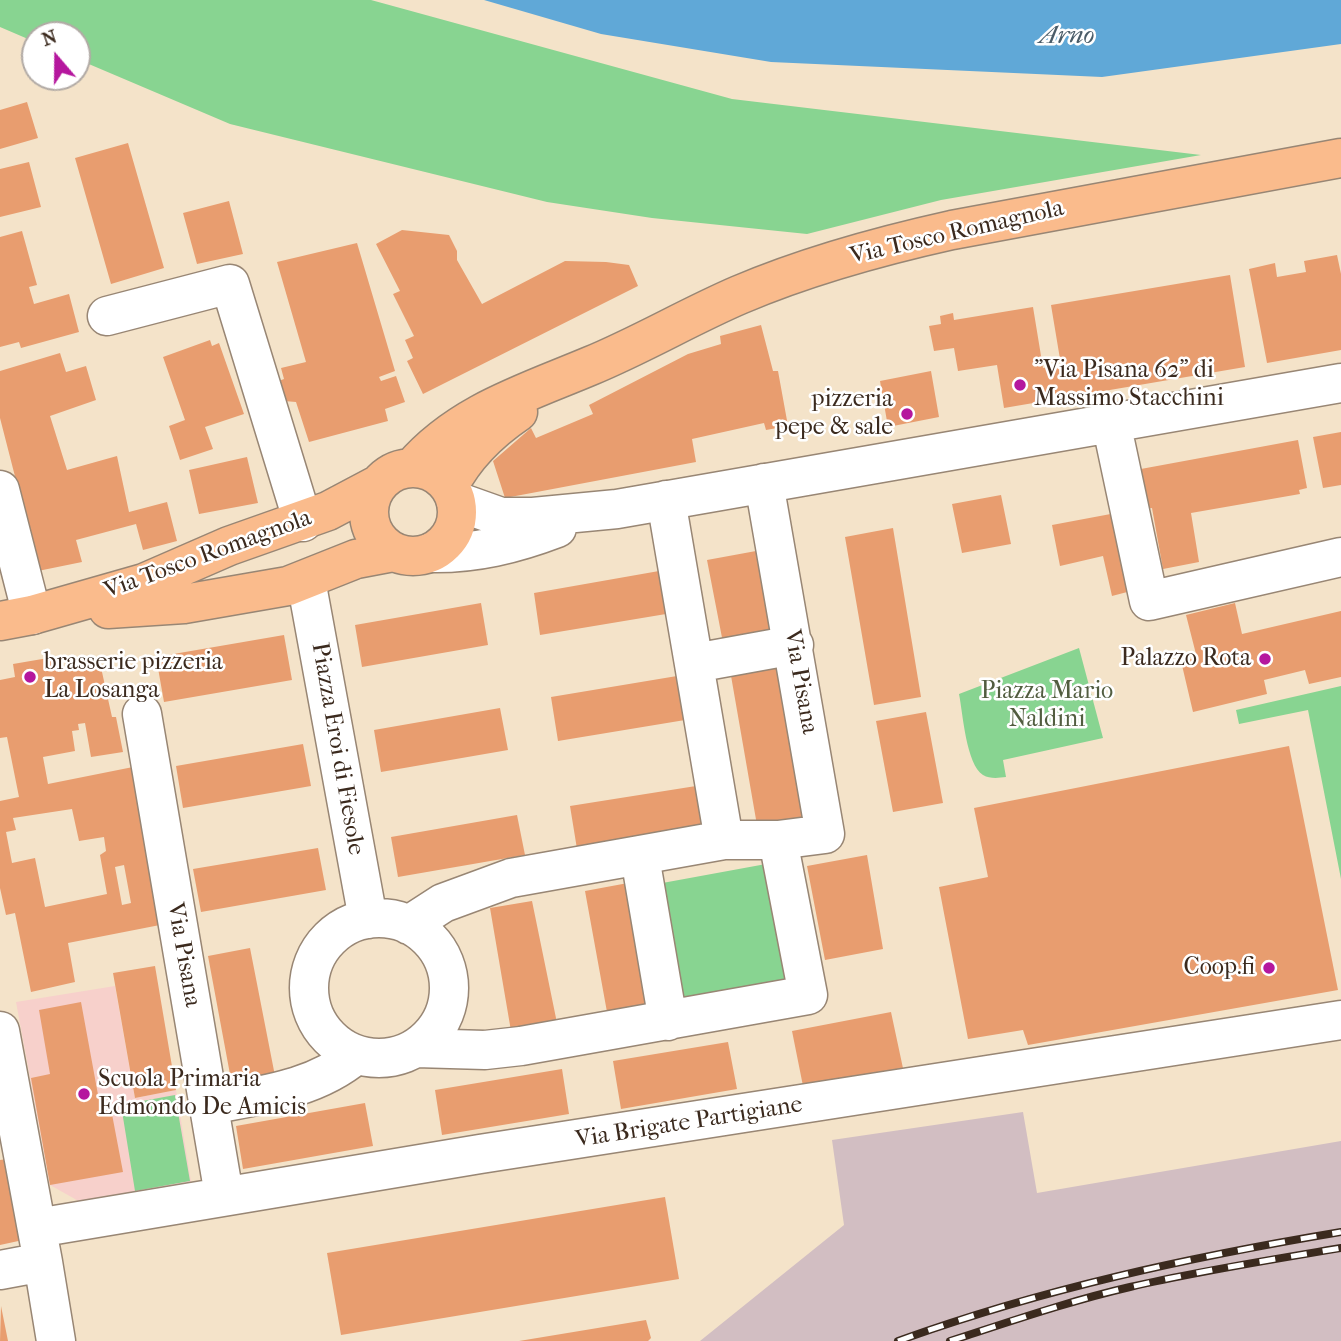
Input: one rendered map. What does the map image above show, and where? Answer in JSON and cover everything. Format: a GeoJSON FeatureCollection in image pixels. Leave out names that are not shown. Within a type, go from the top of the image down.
{"type":"FeatureCollection","features":[{"type":"Feature","properties":{"kind":"main road","name":"Via Tosco Romagnola"},"geometry":{"type":"LineString","coordinates":[[453,494],[460,467],[494,430],[591,366],[750,291],[821,265],[891,245],[1047,212],[1341,158]]}},
{"type":"Feature","properties":{"kind":"main road","name":"Via Tosco Romagnola"},"geometry":{"type":"LineString","coordinates":[[16,618],[144,583],[229,546],[303,522],[396,476],[451,430],[481,413],[557,378],[591,366]]}},
{"type":"Feature","properties":{"kind":"main road"},"geometry":{"type":"LineString","coordinates":[[432,471],[453,494],[458,514],[454,530],[444,544],[412,553],[375,534],[369,519],[372,497],[396,476],[432,471]]}},
{"type":"Feature","properties":{"kind":"main road","name":"Via Tosco Romagnola"},"geometry":{"type":"LineString","coordinates":[[16,618],[184,604],[288,586],[356,559],[412,553]]}},
{"type":"Feature","properties":{"kind":"street"},"geometry":{"type":"LineString","coordinates":[[107,316],[230,284],[303,522]]}},
{"type":"Feature","properties":{"kind":"street"},"geometry":{"type":"LineString","coordinates":[[453,494],[501,517],[533,517],[605,510],[1341,383]]}},
{"type":"Feature","properties":{"kind":"street"},"geometry":{"type":"LineString","coordinates":[[1111,422],[1149,601],[1341,557]]}},
{"type":"Feature","properties":{"kind":"street","name":"Via Pisana"},"geometry":{"type":"LineString","coordinates":[[764,483],[825,834],[778,840]]}},
{"type":"Feature","properties":{"kind":"street"},"geometry":{"type":"LineString","coordinates":[[0,490],[16,618]]}},
{"type":"Feature","properties":{"kind":"street"},"geometry":{"type":"LineString","coordinates":[[666,500],[724,840]]}},
{"type":"Feature","properties":{"kind":"street"},"geometry":{"type":"LineString","coordinates":[[412,553],[454,554],[484,551],[534,537],[605,510]]}},
{"type":"Feature","properties":{"kind":"street","name":"Piazza Eroi di Fiesole"},"geometry":{"type":"LineString","coordinates":[[306,579],[368,919]]}},
{"type":"Feature","properties":{"kind":"street"},"geometry":{"type":"LineString","coordinates":[[695,663],[794,645]]}},
{"type":"Feature","properties":{"kind":"street","name":"Via Pisana"},"geometry":{"type":"LineString","coordinates":[[142,714],[224,1195]]}},
{"type":"Feature","properties":{"kind":"street"},"geometry":{"type":"LineString","coordinates":[[409,925],[433,907],[495,883],[724,840],[778,840],[808,995],[668,1021],[485,1050],[416,1048]]}},
{"type":"Feature","properties":{"kind":"street"},"geometry":{"type":"LineString","coordinates":[[640,857],[668,1021]]}},
{"type":"Feature","properties":{"kind":"street"},"geometry":{"type":"LineString","coordinates":[[387,918],[409,925],[428,937],[442,955],[449,976],[447,1007],[434,1032],[416,1048],[390,1058],[356,1055],[336,1044],[319,1026],[312,1009],[309,988],[316,958],[336,933],[345,927],[368,919],[387,918]]}},
{"type":"Feature","properties":{"kind":"street"},"geometry":{"type":"LineString","coordinates":[[447,1007],[485,1050]]}},
{"type":"Feature","properties":{"kind":"street","name":"Via Brigate Partigiane"},"geometry":{"type":"LineString","coordinates":[[0,1270],[40,1245],[224,1195],[1341,1020]]}},
{"type":"Feature","properties":{"kind":"street"},"geometry":{"type":"LineString","coordinates":[[288,1090],[312,1049],[319,1026]]}},
{"type":"Feature","properties":{"kind":"street"},"geometry":{"type":"LineString","coordinates":[[0,1031],[55,1341]]}},
{"type":"Feature","properties":{"kind":"street"},"geometry":{"type":"LineString","coordinates":[[209,1105],[288,1090],[327,1074],[356,1055]]}},
{"type":"Feature","properties":{"kind":"shaded area","name":"Scuola Primaria Edmondo De Amicis"},"geometry":{"type":"Polygon","coordinates":[[[115,986],[135,1098],[176,1090],[192,1187],[82,1203],[50,1185],[16,1002],[115,986]]]}},
{"type":"Feature","properties":{"kind":"shaded area"},"geometry":{"type":"Polygon","coordinates":[[[1023,1112],[1037,1193],[1341,1141],[1341,1341],[700,1341],[844,1225],[832,1140],[1023,1112]]]}},
{"type":"Feature","properties":{"kind":"green space"},"geometry":{"type":"Polygon","coordinates":[[[0,0],[371,0],[732,99],[1201,155],[941,200],[807,234],[652,218],[547,202],[230,124],[91,65],[91,21],[21,21],[21,36],[0,27],[0,0]]]}},
{"type":"Feature","properties":{"kind":"green space","name":"Piazza Mario Naldini"},"geometry":{"type":"Polygon","coordinates":[[[1079,648],[1103,738],[1003,760],[1006,777],[991,778],[983,775],[977,769],[969,750],[959,694],[1079,648]]]}},
{"type":"Feature","properties":{"kind":"green space"},"geometry":{"type":"Polygon","coordinates":[[[1341,686],[1341,879],[1308,710],[1239,724],[1236,710],[1341,686]]]}},
{"type":"Feature","properties":{"kind":"green space"},"geometry":{"type":"Polygon","coordinates":[[[766,864],[787,980],[678,1000],[657,884],[766,864]]]}},
{"type":"Feature","properties":{"kind":"green space"},"geometry":{"type":"Polygon","coordinates":[[[175,1095],[190,1181],[135,1191],[121,1105],[175,1095]]]}},
{"type":"Feature","properties":{"kind":"water","name":"Arno"},"geometry":{"type":"Polygon","coordinates":[[[484,0],[1341,0],[1341,44],[1102,77],[771,62],[601,34],[484,0]]]}},
{"type":"Feature","properties":{"kind":"building"},"geometry":{"type":"Polygon","coordinates":[[[27,102],[38,138],[0,149],[0,110],[27,102]]]}},
{"type":"Feature","properties":{"kind":"building"},"geometry":{"type":"Polygon","coordinates":[[[128,143],[164,268],[111,284],[75,158],[128,143]]]}},
{"type":"Feature","properties":{"kind":"building"},"geometry":{"type":"Polygon","coordinates":[[[29,162],[41,207],[0,217],[0,169],[29,162]]]}},
{"type":"Feature","properties":{"kind":"building"},"geometry":{"type":"Polygon","coordinates":[[[229,201],[243,254],[197,264],[183,213],[229,201]]]}},
{"type":"Feature","properties":{"kind":"building"},"geometry":{"type":"Polygon","coordinates":[[[402,230],[449,235],[457,251],[457,260],[482,304],[565,261],[629,265],[638,286],[423,394],[407,361],[413,358],[405,340],[414,336],[393,294],[400,291],[376,244],[402,230]]]}},
{"type":"Feature","properties":{"kind":"building"},"geometry":{"type":"Polygon","coordinates":[[[22,231],[37,285],[29,287],[34,304],[69,294],[79,332],[21,348],[19,342],[0,347],[0,237],[22,231]]]}},
{"type":"Feature","properties":{"kind":"building"},"geometry":{"type":"Polygon","coordinates":[[[357,243],[395,371],[379,377],[381,381],[396,376],[405,402],[385,409],[388,421],[309,442],[296,402],[284,401],[273,383],[284,379],[281,368],[306,362],[277,262],[357,243]]]}},
{"type":"Feature","properties":{"kind":"building"},"geometry":{"type":"Polygon","coordinates":[[[1337,255],[1341,274],[1341,350],[1267,363],[1249,269],[1275,263],[1277,277],[1306,272],[1304,261],[1337,255]]]}},
{"type":"Feature","properties":{"kind":"building"},"geometry":{"type":"Polygon","coordinates":[[[1230,275],[1245,367],[1004,408],[997,365],[958,371],[954,348],[934,351],[929,326],[941,324],[940,316],[953,313],[954,320],[1033,307],[1043,368],[1061,365],[1051,305],[1230,275]]]}},
{"type":"Feature","properties":{"kind":"building"},"geometry":{"type":"Polygon","coordinates":[[[761,325],[773,371],[778,371],[788,426],[766,430],[764,423],[692,439],[696,462],[505,498],[493,461],[531,428],[536,438],[593,414],[589,405],[688,354],[721,344],[720,336],[761,325]]]}},
{"type":"Feature","properties":{"kind":"building"},"geometry":{"type":"Polygon","coordinates":[[[210,340],[212,346],[219,343],[244,414],[205,427],[213,449],[180,460],[169,426],[185,420],[163,357],[210,340]]]}},
{"type":"Feature","properties":{"kind":"building"},"geometry":{"type":"Polygon","coordinates":[[[60,353],[66,372],[86,366],[96,400],[50,416],[67,470],[117,456],[129,512],[167,502],[177,541],[143,550],[136,524],[76,540],[82,562],[33,572],[19,492],[0,418],[0,371],[60,353]]]}},
{"type":"Feature","properties":{"kind":"building"},"geometry":{"type":"Polygon","coordinates":[[[931,371],[939,417],[888,427],[880,381],[931,371]]]}},
{"type":"Feature","properties":{"kind":"building"},"geometry":{"type":"Polygon","coordinates":[[[1341,432],[1341,485],[1323,488],[1313,437],[1341,432]]]}},
{"type":"Feature","properties":{"kind":"building"},"geometry":{"type":"Polygon","coordinates":[[[1298,440],[1307,488],[1299,490],[1300,494],[1191,513],[1199,562],[1163,569],[1152,508],[1137,510],[1130,471],[1298,440]]]}},
{"type":"Feature","properties":{"kind":"building"},"geometry":{"type":"Polygon","coordinates":[[[247,457],[258,503],[199,514],[189,470],[247,457]]]}},
{"type":"Feature","properties":{"kind":"building"},"geometry":{"type":"Polygon","coordinates":[[[1001,495],[1011,544],[962,553],[952,504],[1001,495]]]}},
{"type":"Feature","properties":{"kind":"building"},"geometry":{"type":"Polygon","coordinates":[[[1116,513],[1131,591],[1112,596],[1103,556],[1060,566],[1052,525],[1116,513]]]}},
{"type":"Feature","properties":{"kind":"building"},"geometry":{"type":"Polygon","coordinates":[[[893,528],[921,697],[874,705],[845,537],[893,528]]]}},
{"type":"Feature","properties":{"kind":"building"},"geometry":{"type":"Polygon","coordinates":[[[756,551],[772,638],[724,648],[707,560],[756,551]]]}},
{"type":"Feature","properties":{"kind":"building"},"geometry":{"type":"Polygon","coordinates":[[[659,571],[666,614],[540,635],[534,593],[659,571]]]}},
{"type":"Feature","properties":{"kind":"building"},"geometry":{"type":"Polygon","coordinates":[[[481,603],[488,645],[362,667],[355,625],[481,603]]]}},
{"type":"Feature","properties":{"kind":"building","name":"Palazzo Rota"},"geometry":{"type":"Polygon","coordinates":[[[1235,603],[1242,634],[1341,611],[1341,677],[1309,684],[1305,670],[1264,680],[1267,694],[1193,712],[1181,661],[1197,658],[1186,615],[1235,603]]]}},
{"type":"Feature","properties":{"kind":"building"},"geometry":{"type":"Polygon","coordinates":[[[284,635],[292,680],[164,702],[156,657],[284,635]]]}},
{"type":"Feature","properties":{"kind":"building"},"geometry":{"type":"Polygon","coordinates":[[[54,657],[58,672],[100,663],[123,752],[91,757],[85,723],[78,724],[79,730],[72,731],[75,751],[43,757],[48,784],[138,766],[165,924],[68,943],[75,982],[31,992],[15,913],[6,915],[0,888],[0,801],[19,797],[7,737],[0,738],[0,680],[15,677],[13,664],[54,657]],[[72,809],[13,818],[16,830],[6,832],[12,863],[35,858],[45,907],[107,894],[100,855],[106,851],[104,837],[79,841],[72,809]],[[124,865],[115,867],[122,905],[131,903],[124,865]]]}},
{"type":"Feature","properties":{"kind":"building"},"geometry":{"type":"Polygon","coordinates":[[[779,662],[806,822],[758,831],[730,670],[779,662]]]}},
{"type":"Feature","properties":{"kind":"building"},"geometry":{"type":"Polygon","coordinates":[[[677,676],[685,720],[558,741],[551,697],[677,676]]]}},
{"type":"Feature","properties":{"kind":"building"},"geometry":{"type":"Polygon","coordinates":[[[500,708],[508,750],[381,772],[374,730],[500,708]]]}},
{"type":"Feature","properties":{"kind":"building"},"geometry":{"type":"Polygon","coordinates":[[[926,712],[943,803],[893,812],[876,721],[926,712]]]}},
{"type":"Feature","properties":{"kind":"building"},"geometry":{"type":"Polygon","coordinates":[[[303,744],[311,786],[183,808],[176,766],[303,744]]]}},
{"type":"Feature","properties":{"kind":"building"},"geometry":{"type":"Polygon","coordinates":[[[1289,746],[1338,990],[1028,1045],[1023,1030],[968,1039],[939,887],[988,877],[974,808],[1289,746]]]}},
{"type":"Feature","properties":{"kind":"building"},"geometry":{"type":"Polygon","coordinates":[[[696,786],[703,828],[577,849],[570,806],[696,786]]]}},
{"type":"Feature","properties":{"kind":"building"},"geometry":{"type":"Polygon","coordinates":[[[517,815],[525,855],[398,877],[391,837],[517,815]]]}},
{"type":"Feature","properties":{"kind":"building"},"geometry":{"type":"Polygon","coordinates":[[[318,848],[326,890],[201,912],[193,869],[318,848]]]}},
{"type":"Feature","properties":{"kind":"building"},"geometry":{"type":"Polygon","coordinates":[[[867,855],[883,949],[825,960],[807,866],[867,855]]]}},
{"type":"Feature","properties":{"kind":"building"},"geometry":{"type":"Polygon","coordinates":[[[628,883],[650,1003],[607,1012],[585,891],[628,883]]]}},
{"type":"Feature","properties":{"kind":"building"},"geometry":{"type":"Polygon","coordinates":[[[532,901],[557,1023],[511,1031],[490,908],[532,901]]]}},
{"type":"Feature","properties":{"kind":"building"},"geometry":{"type":"Polygon","coordinates":[[[250,948],[275,1076],[232,1085],[208,956],[250,948]]]}},
{"type":"Feature","properties":{"kind":"building"},"geometry":{"type":"Polygon","coordinates":[[[155,966],[176,1090],[135,1098],[113,973],[155,966]]]}},
{"type":"Feature","properties":{"kind":"building"},"geometry":{"type":"Polygon","coordinates":[[[81,1002],[101,1111],[111,1109],[123,1172],[50,1185],[31,1078],[50,1074],[39,1010],[81,1002]]]}},
{"type":"Feature","properties":{"kind":"building"},"geometry":{"type":"Polygon","coordinates":[[[891,1012],[904,1073],[804,1091],[792,1031],[891,1012]]]}},
{"type":"Feature","properties":{"kind":"building"},"geometry":{"type":"Polygon","coordinates":[[[728,1042],[737,1089],[621,1109],[613,1061],[728,1042]]]}},
{"type":"Feature","properties":{"kind":"building"},"geometry":{"type":"Polygon","coordinates":[[[562,1069],[569,1114],[442,1135],[435,1090],[562,1069]]]}},
{"type":"Feature","properties":{"kind":"building"},"geometry":{"type":"Polygon","coordinates":[[[365,1103],[373,1146],[243,1169],[236,1126],[365,1103]]]}},
{"type":"Feature","properties":{"kind":"building"},"geometry":{"type":"Polygon","coordinates":[[[7,1159],[23,1240],[0,1245],[0,1160],[7,1159]]]}},
{"type":"Feature","properties":{"kind":"building"},"geometry":{"type":"Polygon","coordinates":[[[665,1197],[679,1279],[341,1335],[327,1253],[665,1197]]]}},
{"type":"Feature","properties":{"kind":"building"},"geometry":{"type":"Polygon","coordinates":[[[1,1306],[8,1341],[0,1341],[1,1306]]]}},
{"type":"Feature","properties":{"kind":"building"},"geometry":{"type":"Polygon","coordinates":[[[646,1320],[651,1338],[648,1341],[519,1341],[646,1320]]]}},
{"type":"Feature","properties":{"kind":"railway"},"geometry":{"type":"LineString","coordinates":[[898,1341],[952,1322],[1117,1276],[1228,1252],[1341,1232]]}},
{"type":"Feature","properties":{"kind":"railway"},"geometry":{"type":"LineString","coordinates":[[950,1341],[1062,1305],[1130,1287],[1341,1248]]}},
{"type":"Feature","properties":{"kind":"place","name":"\"Via Pisana 62\" di Massimo Stacchini"},"geometry":{"type":"Point","coordinates":[1020,385]}},
{"type":"Feature","properties":{"kind":"place","name":"pizzeria pepe & sale"},"geometry":{"type":"Point","coordinates":[907,414]}},
{"type":"Feature","properties":{"kind":"place","name":"Palazzo Rota"},"geometry":{"type":"Point","coordinates":[1265,659]}},
{"type":"Feature","properties":{"kind":"place","name":"brasserie pizzeria La Losanga"},"geometry":{"type":"Point","coordinates":[30,677]}},
{"type":"Feature","properties":{"kind":"place","name":"Coop.fi"},"geometry":{"type":"Point","coordinates":[1269,968]}},
{"type":"Feature","properties":{"kind":"place","name":"Scuola Primaria Edmondo De Amicis"},"geometry":{"type":"Point","coordinates":[84,1094]}}]}
